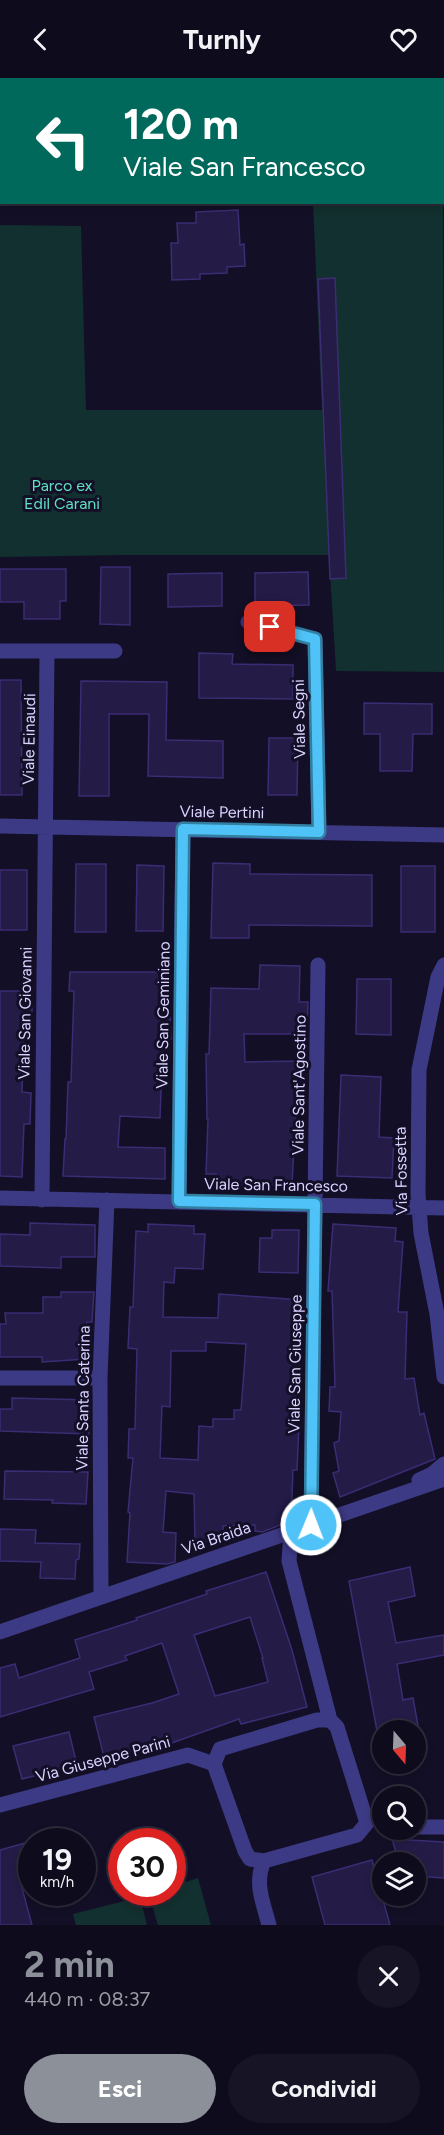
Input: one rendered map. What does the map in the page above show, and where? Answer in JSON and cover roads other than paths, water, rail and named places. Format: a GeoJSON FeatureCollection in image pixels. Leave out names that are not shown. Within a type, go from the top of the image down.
{"type":"FeatureCollection","features":[{"type":"Feature","properties":{"kind":"street","name":"Viale Segni"},"geometry":{"type":"LineString","coordinates":[[248,622],[315,639],[319,832]]}},
{"type":"Feature","properties":{"kind":"street"},"geometry":{"type":"LineString","coordinates":[[0,651],[115,651]]}},
{"type":"Feature","properties":{"kind":"street","name":"Viale Einaudi"},"geometry":{"type":"LineString","coordinates":[[46,827],[47,652]]}},
{"type":"Feature","properties":{"kind":"street","name":"Viale Pertini"},"geometry":{"type":"LineString","coordinates":[[0,826],[444,835]]}},
{"type":"Feature","properties":{"kind":"street","name":"Viale San Giovanni"},"geometry":{"type":"LineString","coordinates":[[42,1200],[46,827]]}},
{"type":"Feature","properties":{"kind":"street","name":"Viale San Geminiano"},"geometry":{"type":"LineString","coordinates":[[179,1201],[183,829]]}},
{"type":"Feature","properties":{"kind":"street","name":"Viale Sant'Agostino"},"geometry":{"type":"LineString","coordinates":[[315,1204],[318,965]]}},
{"type":"Feature","properties":{"kind":"street","name":"Via Fossetta"},"geometry":{"type":"LineString","coordinates":[[444,965],[438,977],[418,1070],[418,1207],[437,1314],[444,1377]]}},
{"type":"Feature","properties":{"kind":"street","name":"Viale San Francesco"},"geometry":{"type":"LineString","coordinates":[[0,1198],[444,1208]]}},
{"type":"Feature","properties":{"kind":"street","name":"Viale Santa Caterina"},"geometry":{"type":"LineString","coordinates":[[101,1596],[100,1378],[107,1200]]}},
{"type":"Feature","properties":{"kind":"street","name":"Viale San Giuseppe"},"geometry":{"type":"LineString","coordinates":[[311,1525],[315,1204]]}},
{"type":"Feature","properties":{"kind":"street"},"geometry":{"type":"LineString","coordinates":[[0,1378],[100,1378]]}},
{"type":"Feature","properties":{"kind":"street"},"geometry":{"type":"LineString","coordinates":[[412,1490],[418,1481],[432,1474],[444,1464]]}},
{"type":"Feature","properties":{"kind":"street","name":"Via Braida"},"geometry":{"type":"LineString","coordinates":[[0,1632],[444,1479]]}},
{"type":"Feature","properties":{"kind":"street"},"geometry":{"type":"LineString","coordinates":[[291,1532],[289,1562],[330,1720],[337,1727],[372,1817]]}},
{"type":"Feature","properties":{"kind":"street"},"geometry":{"type":"LineString","coordinates":[[330,1720],[317,1720],[220,1749],[214,1764],[245,1851],[250,1859],[264,1861],[357,1835],[372,1827]]}},
{"type":"Feature","properties":{"kind":"street","name":"Via Giuseppe Parini"},"geometry":{"type":"LineString","coordinates":[[0,1805],[188,1755],[214,1764]]}},
{"type":"Feature","properties":{"kind":"street"},"geometry":{"type":"LineString","coordinates":[[426,1827],[444,1827]]}},
{"type":"Feature","properties":{"kind":"street"},"geometry":{"type":"LineString","coordinates":[[264,1861],[259,1872],[258,1887],[269,1925]]}},
{"type":"Feature","properties":{"kind":"park label","name":"Parco ex Edil Carani"},"geometry":{"type":"Point","coordinates":[62,494]}}]}
